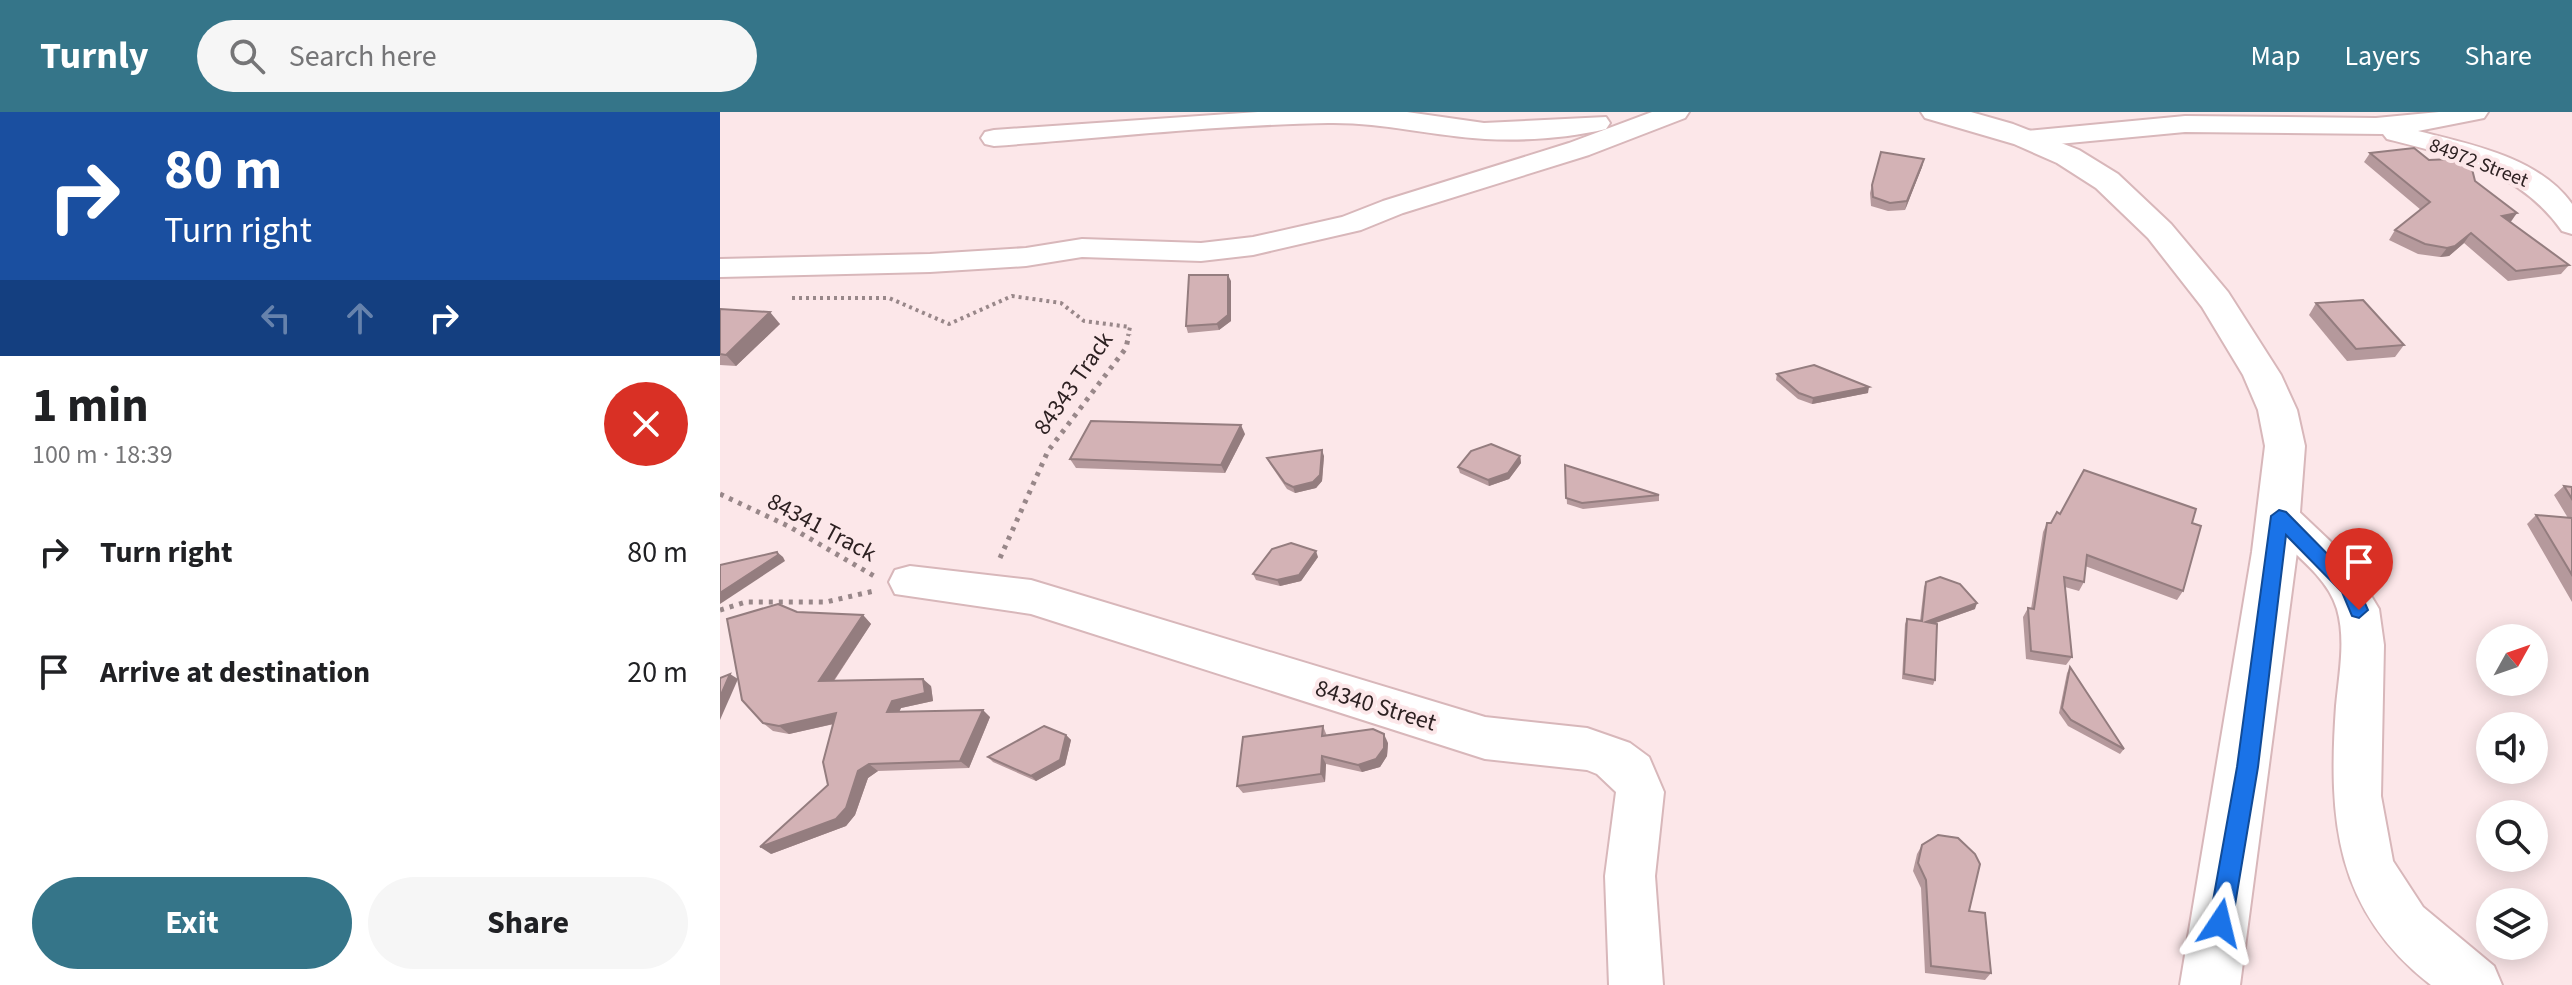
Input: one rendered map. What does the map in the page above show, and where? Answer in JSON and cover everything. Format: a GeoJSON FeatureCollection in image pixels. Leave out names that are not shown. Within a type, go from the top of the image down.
{"type":"FeatureCollection","features":[{"type":"Feature","properties":{"kind":"street"},"geometry":{"type":"LineString","coordinates":[[994,138],[1329,115],[1394,118],[1484,131],[1540,130],[1656,112]]}},
{"type":"Feature","properties":{"kind":"street"},"geometry":{"type":"LineString","coordinates":[[720,268],[930,263],[1026,257],[1082,248],[1201,252],[1309,237],[1428,195],[1579,149],[1676,112]]}},
{"type":"Feature","properties":{"kind":"street"},"geometry":{"type":"LineString","coordinates":[[1935,112],[2026,139],[2073,160],[2106,180],[2128,199],[2189,265],[2259,364],[2285,441],[2279,516],[2247,767],[2210,985]]}},
{"type":"Feature","properties":{"kind":"street"},"geometry":{"type":"LineString","coordinates":[[2026,139],[2211,118],[2369,125],[2440,120],[2475,112]]}},
{"type":"Feature","properties":{"kind":"street","name":"84972 Street"},"geometry":{"type":"LineString","coordinates":[[2369,125],[2459,152],[2539,185],[2559,202],[2572,225]]}},
{"type":"Feature","properties":{"kind":"street"},"geometry":{"type":"LineString","coordinates":[[2279,516],[2350,588],[2359,610],[2363,644],[2355,786],[2361,845],[2374,881],[2392,910],[2431,954],[2475,985]]}},
{"type":"Feature","properties":{"kind":"street","name":"84340 Street"},"geometry":{"type":"LineString","coordinates":[[910,582],[1031,597],[1171,639],[1216,657],[1485,738],[1587,749],[1613,758],[1632,772],[1640,792],[1630,876],[1635,922],[1636,985]]}},
{"type":"Feature","properties":{"kind":"path","name":"84343 Track"},"geometry":{"type":"LineString","coordinates":[[781,298],[889,298],[949,324],[1012,296],[1061,303],[1084,321],[1130,327],[1126,348],[1041,462],[996,567]]}},
{"type":"Feature","properties":{"kind":"path","name":"84341 Track"},"geometry":{"type":"LineString","coordinates":[[720,494],[790,527],[872,576],[910,582]]}},
{"type":"Feature","properties":{"kind":"path"},"geometry":{"type":"LineString","coordinates":[[720,610],[770,599],[826,602],[910,582]]}},
{"type":"Feature","properties":{"kind":"building"},"geometry":{"type":"Polygon","coordinates":[[[2414,148],[2429,160],[2451,159],[2471,165],[2475,181],[2517,213],[2502,216],[2569,265],[2516,271],[2471,233],[2455,246],[2447,248],[2425,244],[2395,230],[2430,202],[2370,153],[2414,148]]]}},
{"type":"Feature","properties":{"kind":"building"},"geometry":{"type":"Polygon","coordinates":[[[1881,152],[1924,159],[1907,201],[1890,203],[1873,197],[1872,185],[1881,152]]]}},
{"type":"Feature","properties":{"kind":"building"},"geometry":{"type":"Polygon","coordinates":[[[1189,275],[1228,275],[1228,315],[1217,324],[1186,326],[1189,275]]]}},
{"type":"Feature","properties":{"kind":"building"},"geometry":{"type":"Polygon","coordinates":[[[2363,300],[2404,345],[2356,349],[2316,303],[2363,300]]]}},
{"type":"Feature","properties":{"kind":"building"},"geometry":{"type":"Polygon","coordinates":[[[720,309],[770,312],[726,355],[720,354],[720,309]]]}},
{"type":"Feature","properties":{"kind":"building"},"geometry":{"type":"Polygon","coordinates":[[[1814,365],[1869,387],[1813,398],[1799,393],[1777,374],[1814,365]]]}},
{"type":"Feature","properties":{"kind":"building"},"geometry":{"type":"Polygon","coordinates":[[[1091,421],[1241,425],[1221,465],[1070,459],[1091,421]]]}},
{"type":"Feature","properties":{"kind":"building"},"geometry":{"type":"Polygon","coordinates":[[[1491,444],[1520,456],[1508,473],[1488,480],[1458,467],[1471,451],[1491,444]]]}},
{"type":"Feature","properties":{"kind":"building"},"geometry":{"type":"Polygon","coordinates":[[[1322,450],[1320,475],[1313,482],[1293,487],[1285,483],[1267,458],[1322,450]]]}},
{"type":"Feature","properties":{"kind":"building"},"geometry":{"type":"Polygon","coordinates":[[[1565,465],[1659,495],[1582,503],[1566,498],[1565,465]]]}},
{"type":"Feature","properties":{"kind":"building"},"geometry":{"type":"Polygon","coordinates":[[[2084,470],[2196,509],[2192,523],[2201,526],[2183,591],[2087,555],[2084,582],[2064,577],[2072,657],[2031,651],[2028,608],[2034,609],[2047,523],[2051,523],[2057,512],[2060,514],[2084,470]]]}},
{"type":"Feature","properties":{"kind":"building"},"geometry":{"type":"Polygon","coordinates":[[[2564,486],[2572,487],[2572,499],[2564,486]]]}},
{"type":"Feature","properties":{"kind":"building"},"geometry":{"type":"Polygon","coordinates":[[[2536,515],[2572,518],[2572,575],[2536,515]]]}},
{"type":"Feature","properties":{"kind":"building"},"geometry":{"type":"Polygon","coordinates":[[[1291,543],[1316,551],[1299,575],[1277,580],[1253,574],[1272,549],[1291,543]]]}},
{"type":"Feature","properties":{"kind":"building"},"geometry":{"type":"Polygon","coordinates":[[[777,552],[778,555],[720,593],[720,565],[777,552]]]}},
{"type":"Feature","properties":{"kind":"building"},"geometry":{"type":"Polygon","coordinates":[[[1940,577],[1960,584],[1977,603],[1926,622],[1937,624],[1935,680],[1904,674],[1907,619],[1922,621],[1926,582],[1940,577]]]}},
{"type":"Feature","properties":{"kind":"building"},"geometry":{"type":"Polygon","coordinates":[[[778,604],[797,612],[863,615],[819,681],[923,679],[925,693],[892,701],[887,712],[983,710],[960,761],[869,764],[858,771],[846,808],[836,819],[760,847],[828,785],[823,762],[836,713],[779,726],[763,723],[742,700],[727,619],[778,604]]]}},
{"type":"Feature","properties":{"kind":"building"},"geometry":{"type":"Polygon","coordinates":[[[2070,667],[2124,749],[2071,720],[2062,708],[2070,667]]]}},
{"type":"Feature","properties":{"kind":"building"},"geometry":{"type":"Polygon","coordinates":[[[730,674],[720,697],[720,678],[730,674]]]}},
{"type":"Feature","properties":{"kind":"building"},"geometry":{"type":"Polygon","coordinates":[[[1044,726],[1066,735],[1060,760],[1031,776],[988,757],[1044,726]]]}},
{"type":"Feature","properties":{"kind":"building"},"geometry":{"type":"Polygon","coordinates":[[[1323,726],[1322,736],[1373,729],[1384,734],[1384,748],[1376,759],[1358,765],[1322,756],[1321,774],[1237,786],[1243,737],[1323,726]]]}},
{"type":"Feature","properties":{"kind":"building"},"geometry":{"type":"Polygon","coordinates":[[[1938,835],[1958,838],[1975,854],[1980,864],[1969,911],[1985,913],[1991,973],[1931,966],[1926,880],[1918,863],[1922,845],[1938,835]]]}},
{"type":"Feature","properties":{"kind":"route"},"geometry":{"type":"LineString","coordinates":[[2220,923],[2247,767],[2279,516],[2350,588],[2359,610]]}}]}
